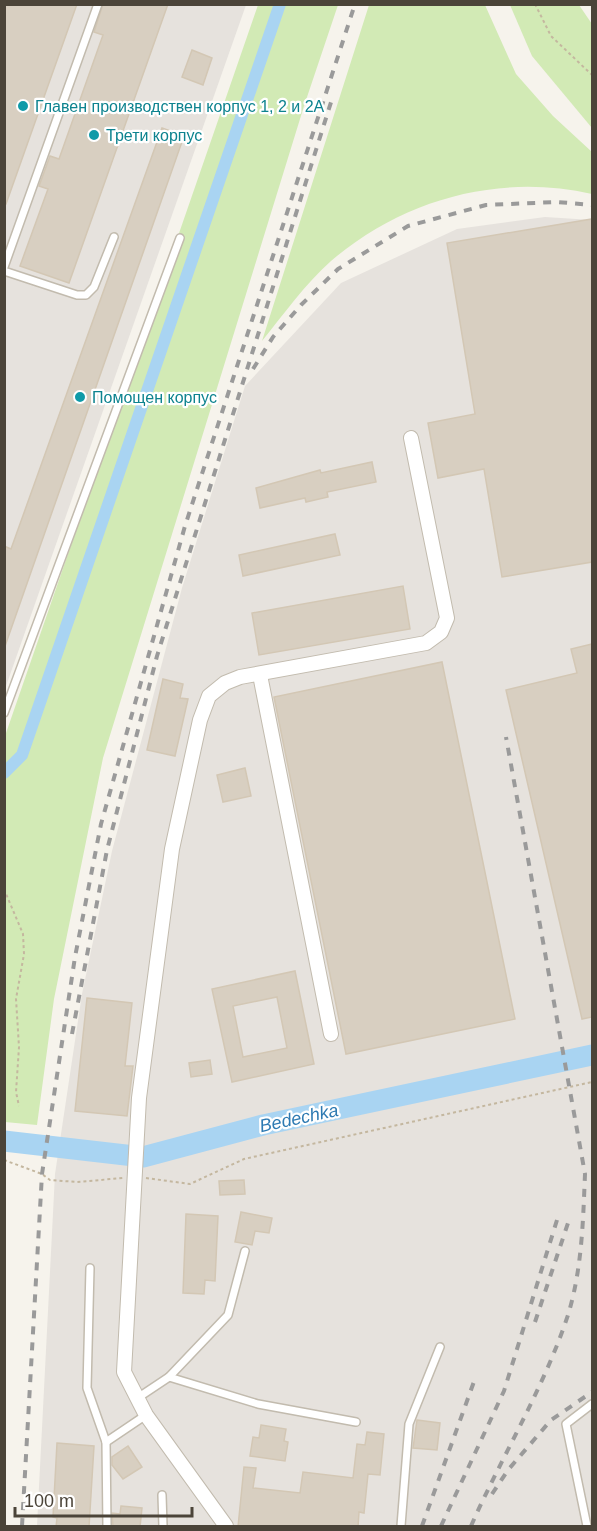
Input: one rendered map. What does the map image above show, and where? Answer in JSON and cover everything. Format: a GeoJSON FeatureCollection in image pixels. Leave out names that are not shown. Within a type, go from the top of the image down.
{"type":"FeatureCollection","features":[{"type":"Feature","properties":{"kind":"street"},"geometry":{"type":"LineString","coordinates":[[226,1527],[146,1415],[124,1372],[137,1143],[147,1027],[172,849],[200,720],[208,696],[225,683],[240,677],[426,643],[441,632],[447,618],[411,438]]}},
{"type":"Feature","properties":{"kind":"street"},"geometry":{"type":"LineString","coordinates":[[260,675],[331,1034]]}},
{"type":"Feature","properties":{"kind":"lane"},"geometry":{"type":"LineString","coordinates":[[98,4],[4,269],[77,295],[86,295],[94,288],[114,237]]}},
{"type":"Feature","properties":{"kind":"lane"},"geometry":{"type":"LineString","coordinates":[[4,713],[180,238]]}},
{"type":"Feature","properties":{"kind":"lane"},"geometry":{"type":"LineString","coordinates":[[136,1399],[169,1377],[228,1315],[245,1251]]}},
{"type":"Feature","properties":{"kind":"lane"},"geometry":{"type":"LineString","coordinates":[[90,1268],[87,1388],[106,1442],[107,1527]]}},
{"type":"Feature","properties":{"kind":"lane"},"geometry":{"type":"LineString","coordinates":[[401,1527],[409,1424],[440,1347]]}},
{"type":"Feature","properties":{"kind":"lane"},"geometry":{"type":"LineString","coordinates":[[169,1377],[258,1404],[356,1422]]}},
{"type":"Feature","properties":{"kind":"lane"},"geometry":{"type":"LineString","coordinates":[[587,1527],[566,1424],[592,1404]]}},
{"type":"Feature","properties":{"kind":"lane"},"geometry":{"type":"LineString","coordinates":[[106,1442],[146,1415]]}},
{"type":"Feature","properties":{"kind":"lane"},"geometry":{"type":"LineString","coordinates":[[162,1495],[163,1527]]}},
{"type":"Feature","properties":{"kind":"path"},"geometry":{"type":"LineString","coordinates":[[535,4],[551,36],[592,75]]}},
{"type":"Feature","properties":{"kind":"path"},"geometry":{"type":"LineString","coordinates":[[4,889],[23,934],[24,954],[16,999],[19,1047],[16,1092],[19,1106]]}},
{"type":"Feature","properties":{"kind":"path"},"geometry":{"type":"LineString","coordinates":[[4,1160],[42,1174],[50,1180],[76,1182],[136,1173],[190,1184],[244,1159],[592,1082]]}},
{"type":"Feature","properties":{"kind":"shaded area"},"geometry":{"type":"Polygon","coordinates":[[[5,5],[246,5],[5,689],[5,5]]]}},
{"type":"Feature","properties":{"kind":"shaded area"},"geometry":{"type":"Polygon","coordinates":[[[545,217],[592,220],[592,1526],[37,1526],[55,1174],[82,994],[112,851],[182,588],[245,386],[341,283],[457,229],[545,217]]]}},
{"type":"Feature","properties":{"kind":"green space"},"geometry":{"type":"Polygon","coordinates":[[[258,5],[338,5],[304,106],[103,758],[54,999],[37,1125],[5,1122],[5,736],[258,5]]]}},
{"type":"Feature","properties":{"kind":"green space"},"geometry":{"type":"Polygon","coordinates":[[[369,5],[485,5],[516,74],[553,116],[592,152],[592,194],[557,188],[522,187],[488,190],[454,196],[389,221],[359,239],[321,270],[262,341],[369,5]]]}},
{"type":"Feature","properties":{"kind":"green space"},"geometry":{"type":"Polygon","coordinates":[[[510,5],[579,5],[592,24],[592,128],[532,56],[510,5]]]}},
{"type":"Feature","properties":{"kind":"building","name":"Главен производствен корпус 1, 2 и 2А"},"geometry":{"type":"Polygon","coordinates":[[[4,4],[77,4],[6,204],[4,204],[4,4]]]}},
{"type":"Feature","properties":{"kind":"building","name":"Трети корпус"},"geometry":{"type":"Polygon","coordinates":[[[103,4],[168,4],[69,283],[20,266],[48,189],[39,186],[50,156],[59,159],[103,35],[94,32],[103,4]]]}},
{"type":"Feature","properties":{"kind":"building"},"geometry":{"type":"Polygon","coordinates":[[[192,50],[212,58],[203,85],[182,77],[192,50]]]}},
{"type":"Feature","properties":{"kind":"building","name":"Помощен корпус"},"geometry":{"type":"Polygon","coordinates":[[[162,128],[184,136],[4,649],[4,546],[11,549],[162,128]]]}},
{"type":"Feature","properties":{"kind":"building"},"geometry":{"type":"Polygon","coordinates":[[[592,219],[592,562],[502,577],[484,469],[438,478],[428,423],[475,414],[447,243],[592,219]]]}},
{"type":"Feature","properties":{"kind":"building"},"geometry":{"type":"Polygon","coordinates":[[[372,462],[376,482],[327,492],[328,497],[306,502],[305,498],[260,508],[256,488],[320,470],[321,473],[372,462]]]}},
{"type":"Feature","properties":{"kind":"building"},"geometry":{"type":"Polygon","coordinates":[[[335,534],[340,555],[243,576],[239,555],[335,534]]]}},
{"type":"Feature","properties":{"kind":"building"},"geometry":{"type":"Polygon","coordinates":[[[403,586],[410,629],[259,655],[252,613],[403,586]]]}},
{"type":"Feature","properties":{"kind":"building"},"geometry":{"type":"Polygon","coordinates":[[[592,644],[592,1017],[582,1019],[506,690],[577,673],[571,649],[592,644]]]}},
{"type":"Feature","properties":{"kind":"building"},"geometry":{"type":"Polygon","coordinates":[[[442,662],[515,1019],[346,1054],[274,697],[442,662]]]}},
{"type":"Feature","properties":{"kind":"building"},"geometry":{"type":"Polygon","coordinates":[[[163,679],[183,684],[180,698],[188,699],[175,756],[147,750],[163,679]]]}},
{"type":"Feature","properties":{"kind":"building"},"geometry":{"type":"Polygon","coordinates":[[[245,768],[251,796],[223,802],[217,775],[245,768]]]}},
{"type":"Feature","properties":{"kind":"building"},"geometry":{"type":"Polygon","coordinates":[[[295,971],[314,1064],[232,1082],[212,989],[295,971]],[[277,997],[233,1006],[243,1057],[287,1048],[277,997]]]}},
{"type":"Feature","properties":{"kind":"building"},"geometry":{"type":"Polygon","coordinates":[[[87,998],[132,1003],[125,1066],[133,1066],[127,1116],[75,1111],[87,998]]]}},
{"type":"Feature","properties":{"kind":"building"},"geometry":{"type":"Polygon","coordinates":[[[210,1060],[212,1074],[191,1077],[189,1063],[210,1060]]]}},
{"type":"Feature","properties":{"kind":"building"},"geometry":{"type":"Polygon","coordinates":[[[244,1180],[245,1194],[220,1195],[219,1181],[244,1180]]]}},
{"type":"Feature","properties":{"kind":"building"},"geometry":{"type":"Polygon","coordinates":[[[241,1212],[272,1218],[269,1233],[255,1231],[252,1245],[235,1242],[241,1212]]]}},
{"type":"Feature","properties":{"kind":"building"},"geometry":{"type":"Polygon","coordinates":[[[186,1214],[218,1216],[215,1281],[205,1280],[204,1294],[183,1293],[186,1214]]]}},
{"type":"Feature","properties":{"kind":"building"},"geometry":{"type":"Polygon","coordinates":[[[417,1420],[440,1423],[437,1450],[413,1448],[417,1420]]]}},
{"type":"Feature","properties":{"kind":"building"},"geometry":{"type":"Polygon","coordinates":[[[261,1425],[286,1429],[284,1441],[288,1442],[285,1461],[250,1456],[253,1437],[259,1438],[261,1425]]]}},
{"type":"Feature","properties":{"kind":"building"},"geometry":{"type":"Polygon","coordinates":[[[367,1432],[384,1434],[380,1475],[368,1474],[364,1513],[359,1512],[358,1527],[238,1527],[244,1467],[256,1468],[253,1488],[300,1493],[303,1472],[353,1478],[357,1444],[365,1445],[367,1432]]]}},
{"type":"Feature","properties":{"kind":"building"},"geometry":{"type":"Polygon","coordinates":[[[57,1443],[94,1446],[89,1527],[56,1527],[57,1518],[53,1517],[57,1443]]]}},
{"type":"Feature","properties":{"kind":"building"},"geometry":{"type":"Polygon","coordinates":[[[128,1446],[142,1467],[123,1479],[112,1465],[112,1457],[128,1446]]]}},
{"type":"Feature","properties":{"kind":"building"},"geometry":{"type":"Polygon","coordinates":[[[121,1506],[142,1508],[140,1527],[113,1527],[112,1513],[120,1514],[121,1506]]]}},
{"type":"Feature","properties":{"kind":"waterway"},"geometry":{"type":"LineString","coordinates":[[4,773],[22,755],[280,4]]}},
{"type":"Feature","properties":{"kind":"waterway","name":"Bedechka"},"geometry":{"type":"LineString","coordinates":[[4,1141],[143,1157],[263,1125],[592,1055]]}},
{"type":"Feature","properties":{"kind":"railway"},"geometry":{"type":"LineString","coordinates":[[22,1526],[42,1174],[75,957],[101,824],[185,526],[355,4]]}},
{"type":"Feature","properties":{"kind":"railway"},"geometry":{"type":"LineString","coordinates":[[72,1034],[107,850],[157,656],[332,99]]}},
{"type":"Feature","properties":{"kind":"railway"},"geometry":{"type":"LineString","coordinates":[[253,369],[273,337],[301,305],[338,269],[408,226],[486,205],[557,202],[592,205]]}},
{"type":"Feature","properties":{"kind":"railway"},"geometry":{"type":"LineString","coordinates":[[471,1526],[547,1369],[568,1315],[579,1263],[585,1174],[506,737]]}},
{"type":"Feature","properties":{"kind":"railway"},"geometry":{"type":"LineString","coordinates":[[441,1526],[504,1391],[557,1220]]}},
{"type":"Feature","properties":{"kind":"railway"},"geometry":{"type":"LineString","coordinates":[[535,1322],[568,1223]]}},
{"type":"Feature","properties":{"kind":"railway"},"geometry":{"type":"LineString","coordinates":[[422,1526],[476,1376]]}},
{"type":"Feature","properties":{"kind":"railway"},"geometry":{"type":"LineString","coordinates":[[492,1494],[508,1470],[551,1420],[592,1392]]}},
{"type":"Feature","properties":{"kind":"place","name":"Главен производствен корпус 1, 2 и 2А"},"geometry":{"type":"Point","coordinates":[23,106]}},
{"type":"Feature","properties":{"kind":"place","name":"Трети корпус"},"geometry":{"type":"Point","coordinates":[94,135]}},
{"type":"Feature","properties":{"kind":"place","name":"Помощен корпус"},"geometry":{"type":"Point","coordinates":[80,397]}}]}
